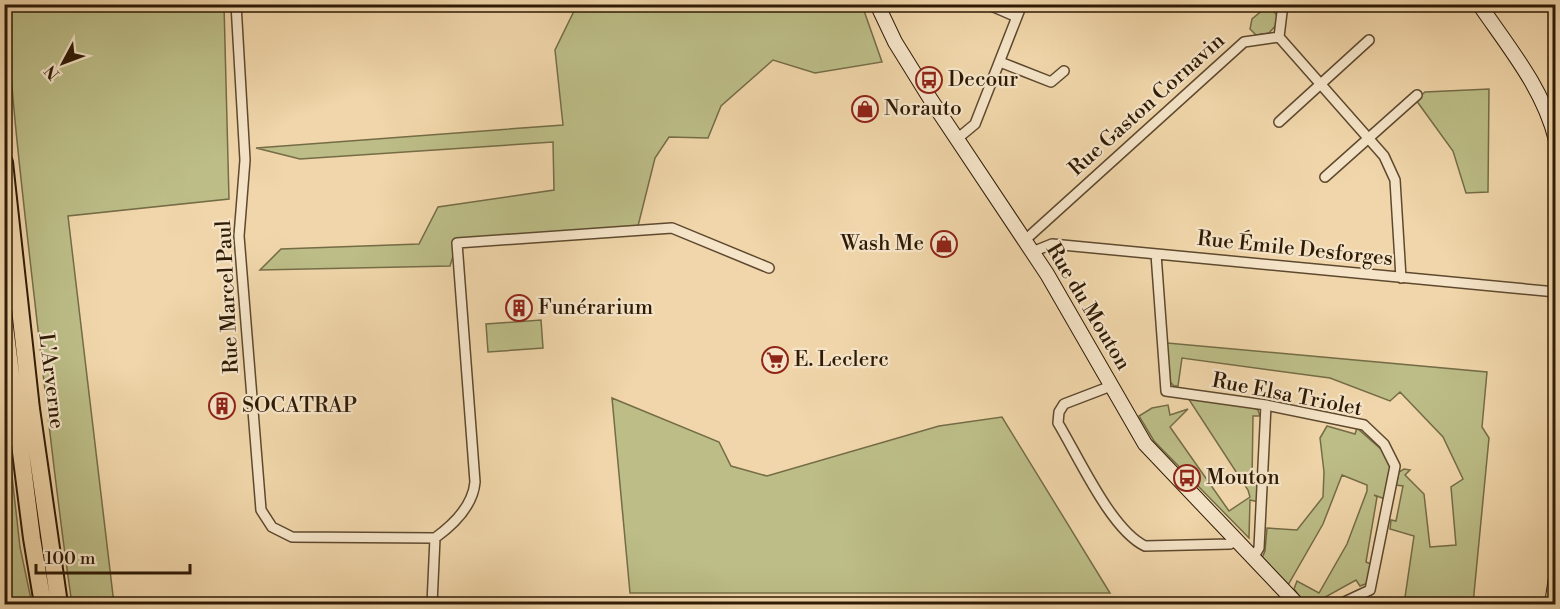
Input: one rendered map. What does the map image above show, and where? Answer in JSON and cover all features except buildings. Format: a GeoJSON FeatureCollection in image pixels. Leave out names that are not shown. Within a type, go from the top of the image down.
{"type":"FeatureCollection","features":[{"type":"Feature","properties":{"kind":"highway","name":"L'Arverne"},"geometry":{"type":"LineString","coordinates":[[4,162],[31,409],[59,604]]}},
{"type":"Feature","properties":{"kind":"highway","name":"L'Arverne"},"geometry":{"type":"LineString","coordinates":[[4,319],[43,604]]}},
{"type":"Feature","properties":{"kind":"street","name":"Rue Marcel Paul"},"geometry":{"type":"LineString","coordinates":[[236,4],[245,160],[239,236],[261,510],[272,527],[292,537],[435,538]]}},
{"type":"Feature","properties":{"kind":"street","name":"Rue du Mouton"},"geometry":{"type":"LineString","coordinates":[[877,4],[895,42],[1047,274],[1145,444],[1297,604]]}},
{"type":"Feature","properties":{"kind":"street"},"geometry":{"type":"LineString","coordinates":[[987,4],[1017,17]]}},
{"type":"Feature","properties":{"kind":"street"},"geometry":{"type":"LineString","coordinates":[[957,139],[975,124],[1022,4]]}},
{"type":"Feature","properties":{"kind":"street"},"geometry":{"type":"LineString","coordinates":[[1283,4],[1279,37],[1384,156],[1395,180],[1401,278]]}},
{"type":"Feature","properties":{"kind":"street"},"geometry":{"type":"LineString","coordinates":[[1479,4],[1536,86],[1553,122],[1556,140]]}},
{"type":"Feature","properties":{"kind":"street","name":"Rue Gaston Cornavin"},"geometry":{"type":"LineString","coordinates":[[1028,247],[1244,42],[1279,37]]}},
{"type":"Feature","properties":{"kind":"street"},"geometry":{"type":"LineString","coordinates":[[1279,122],[1370,40]]}},
{"type":"Feature","properties":{"kind":"street"},"geometry":{"type":"LineString","coordinates":[[1000,62],[1051,82],[1064,71]]}},
{"type":"Feature","properties":{"kind":"street"},"geometry":{"type":"LineString","coordinates":[[1325,177],[1417,95]]}},
{"type":"Feature","properties":{"kind":"street"},"geometry":{"type":"LineString","coordinates":[[432,604],[435,538],[465,508],[474,493],[457,243],[672,228],[769,268]]}},
{"type":"Feature","properties":{"kind":"street","name":"Rue Émile Desforges"},"geometry":{"type":"LineString","coordinates":[[1028,247],[1052,244],[1556,292]]}},
{"type":"Feature","properties":{"kind":"street","name":"Rue Elsa Triolet"},"geometry":{"type":"LineString","coordinates":[[1156,254],[1166,391],[1266,405],[1364,425],[1384,444],[1395,466],[1370,590],[1340,604]]}},
{"type":"Feature","properties":{"kind":"street"},"geometry":{"type":"LineString","coordinates":[[1111,386],[1064,404],[1059,412],[1058,423],[1105,505],[1122,527],[1134,541],[1145,546],[1230,544],[1237,540]]}},
{"type":"Feature","properties":{"kind":"street"},"geometry":{"type":"LineString","coordinates":[[1253,558],[1259,548],[1266,405]]}},
{"type":"Feature","properties":{"kind":"street"},"geometry":{"type":"LineString","coordinates":[[1552,604],[1556,578]]}},
{"type":"Feature","properties":{"kind":"green space"},"geometry":{"type":"Polygon","coordinates":[[[6,5],[224,5],[229,199],[68,216],[114,604],[72,604],[53,463],[24,202],[6,5]]]}},
{"type":"Feature","properties":{"kind":"green space"},"geometry":{"type":"Polygon","coordinates":[[[577,5],[862,5],[882,62],[815,73],[773,60],[721,106],[708,138],[669,137],[655,158],[637,230],[457,243],[450,266],[260,270],[281,249],[419,244],[438,207],[554,190],[553,142],[300,159],[256,148],[563,125],[555,50],[577,5]]]}},
{"type":"Feature","properties":{"kind":"green space"},"geometry":{"type":"Polygon","coordinates":[[[1270,8],[1277,15],[1277,24],[1269,33],[1256,35],[1250,29],[1252,19],[1264,9],[1270,8]]]}},
{"type":"Feature","properties":{"kind":"green space"},"geometry":{"type":"Polygon","coordinates":[[[1489,89],[1488,192],[1466,193],[1453,151],[1416,100],[1425,92],[1489,89]]]}},
{"type":"Feature","properties":{"kind":"green space"},"geometry":{"type":"Polygon","coordinates":[[[541,320],[543,348],[488,352],[486,324],[541,320]]]}},
{"type":"Feature","properties":{"kind":"green space"},"geometry":{"type":"Polygon","coordinates":[[[1167,343],[1487,372],[1482,427],[1489,438],[1473,604],[1404,604],[1414,536],[1390,529],[1391,520],[1396,521],[1403,486],[1396,485],[1399,472],[1404,469],[1410,470],[1405,475],[1424,494],[1430,547],[1456,545],[1451,487],[1463,479],[1443,437],[1400,392],[1390,401],[1330,378],[1182,358],[1178,386],[1174,386],[1170,382],[1167,343]]]}},
{"type":"Feature","properties":{"kind":"green space"},"geometry":{"type":"Polygon","coordinates":[[[612,398],[719,442],[731,466],[767,476],[939,426],[1002,417],[1110,593],[630,593],[612,398]]]}},
{"type":"Feature","properties":{"kind":"green space"},"geometry":{"type":"Polygon","coordinates":[[[1188,398],[1252,407],[1258,410],[1260,416],[1253,416],[1252,482],[1259,483],[1259,502],[1250,500],[1249,538],[1154,441],[1139,416],[1152,408],[1168,405],[1170,415],[1188,409],[1170,427],[1229,511],[1250,497],[1248,490],[1188,398]]]}},
{"type":"Feature","properties":{"kind":"green space"},"geometry":{"type":"Polygon","coordinates":[[[5,414],[20,547],[32,604],[5,604],[5,414]]]}},
{"type":"Feature","properties":{"kind":"green space"},"geometry":{"type":"Polygon","coordinates":[[[1327,426],[1355,434],[1357,428],[1383,451],[1391,469],[1385,499],[1374,495],[1377,497],[1366,562],[1373,565],[1368,583],[1360,586],[1356,580],[1318,601],[1319,604],[1305,604],[1294,589],[1297,581],[1319,593],[1347,544],[1367,491],[1367,485],[1342,475],[1323,524],[1288,585],[1262,558],[1265,551],[1267,528],[1297,530],[1323,497],[1324,472],[1320,438],[1327,426]]]}},
{"type":"Feature","properties":{"kind":"place","name":"Decour"},"geometry":{"type":"Point","coordinates":[929,80]}},
{"type":"Feature","properties":{"kind":"place","name":"Norauto"},"geometry":{"type":"Point","coordinates":[865,109]}},
{"type":"Feature","properties":{"kind":"place","name":"Wash Me"},"geometry":{"type":"Point","coordinates":[944,244]}},
{"type":"Feature","properties":{"kind":"place","name":"Funérarium"},"geometry":{"type":"Point","coordinates":[519,308]}},
{"type":"Feature","properties":{"kind":"place","name":"E. Leclerc"},"geometry":{"type":"Point","coordinates":[775,360]}},
{"type":"Feature","properties":{"kind":"place","name":"SOCATRAP"},"geometry":{"type":"Point","coordinates":[222,406]}},
{"type":"Feature","properties":{"kind":"place","name":"Mouton"},"geometry":{"type":"Point","coordinates":[1187,478]}}]}
